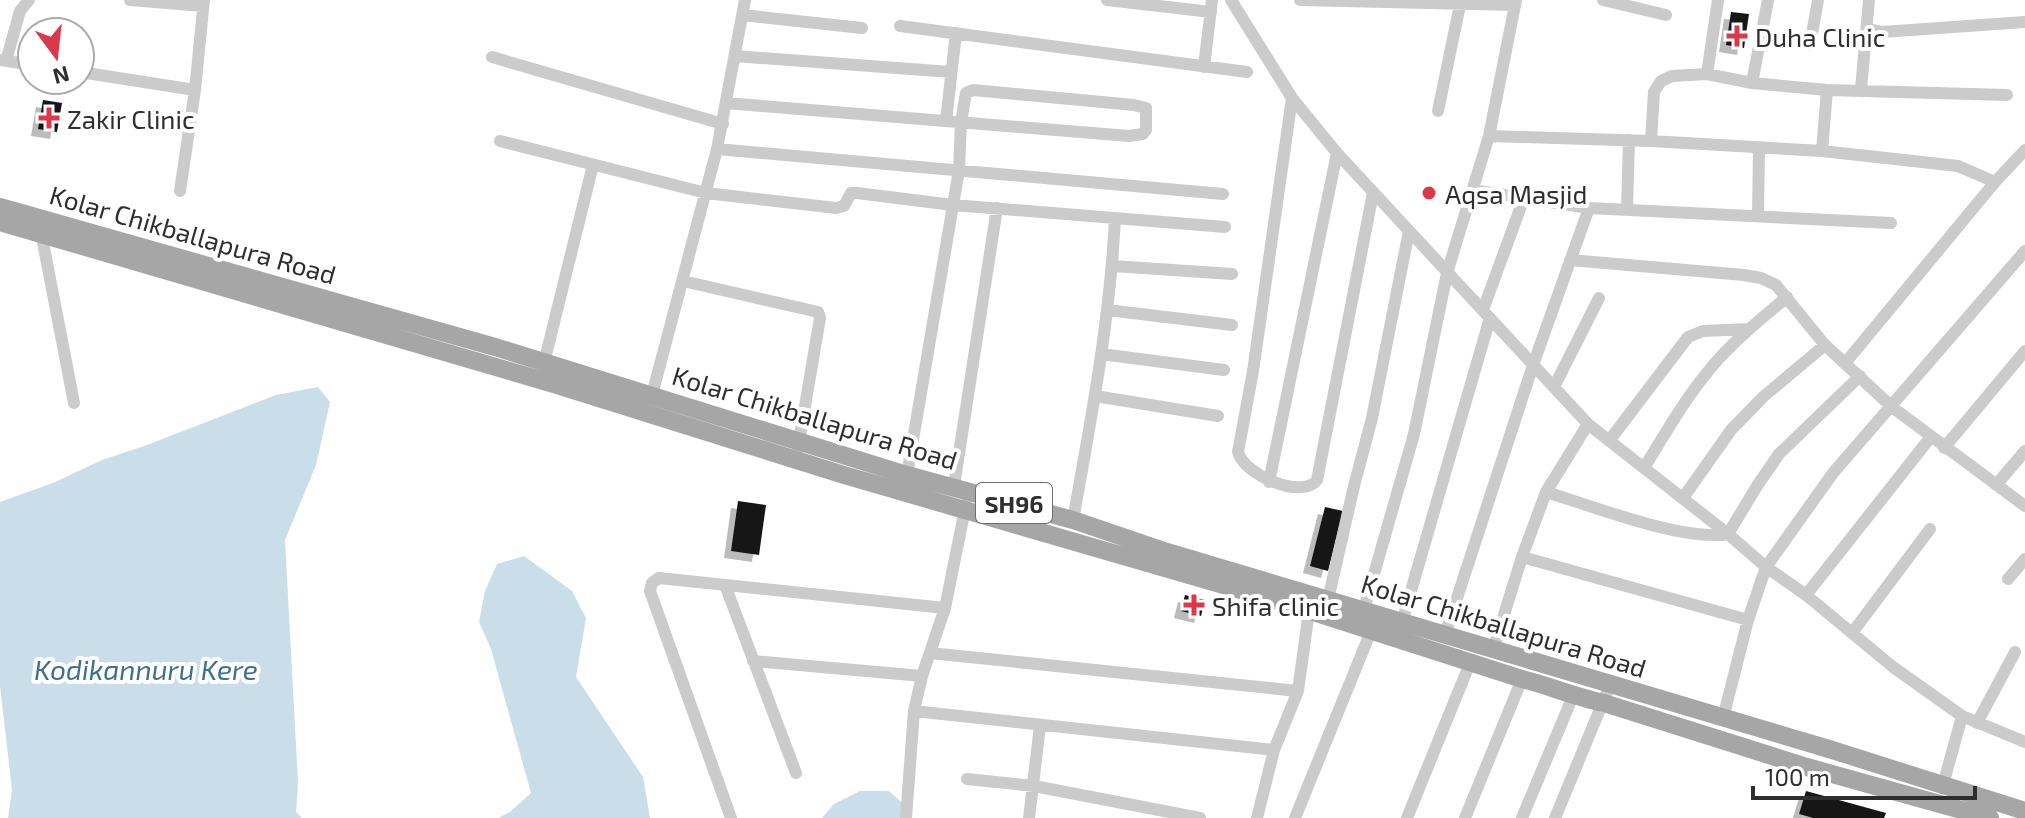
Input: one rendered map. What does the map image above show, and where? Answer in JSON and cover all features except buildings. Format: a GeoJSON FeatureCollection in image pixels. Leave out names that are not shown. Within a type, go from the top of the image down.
{"type":"FeatureCollection","features":[{"type":"Feature","properties":{"kind":"main road","name":"Kolar Chikballapura Road"},"geometry":{"type":"LineString","coordinates":[[0,207],[652,395],[964,510],[1309,611],[1365,623],[1470,663],[1558,688],[1573,696],[1807,767],[1990,818]]}},
{"type":"Feature","properties":{"kind":"main road","name":"Kolar Chikballapura Road"},"geometry":{"type":"LineString","coordinates":[[0,222],[539,379],[798,450],[962,488],[1073,520],[1328,600],[1365,623],[1402,622],[1723,718],[1940,802],[2025,811]]}},
{"type":"Feature","properties":{"kind":"street"},"geometry":{"type":"LineString","coordinates":[[3,60],[20,11],[29,0]]}},
{"type":"Feature","properties":{"kind":"street"},"geometry":{"type":"LineString","coordinates":[[130,0],[204,3],[180,191]]}},
{"type":"Feature","properties":{"kind":"street"},"geometry":{"type":"LineString","coordinates":[[652,395],[723,124],[745,0]]}},
{"type":"Feature","properties":{"kind":"street"},"geometry":{"type":"LineString","coordinates":[[1107,0],[1211,6],[1204,67]]}},
{"type":"Feature","properties":{"kind":"street"},"geometry":{"type":"LineString","coordinates":[[1231,0],[1292,98],[1337,153],[1588,424],[1893,667],[1962,716],[2025,742]]}},
{"type":"Feature","properties":{"kind":"street"},"geometry":{"type":"LineString","coordinates":[[1295,818],[1365,623],[1414,434],[1447,273],[1489,136],[1515,3],[1460,5],[1300,0]]}},
{"type":"Feature","properties":{"kind":"street"},"geometry":{"type":"LineString","coordinates":[[1603,0],[1666,15]]}},
{"type":"Feature","properties":{"kind":"street"},"geometry":{"type":"LineString","coordinates":[[1707,74],[1718,0]]}},
{"type":"Feature","properties":{"kind":"street"},"geometry":{"type":"LineString","coordinates":[[1752,83],[1768,0]]}},
{"type":"Feature","properties":{"kind":"street"},"geometry":{"type":"LineString","coordinates":[[1810,45],[1818,0]]}},
{"type":"Feature","properties":{"kind":"street"},"geometry":{"type":"LineString","coordinates":[[1861,89],[1869,0]]}},
{"type":"Feature","properties":{"kind":"street"},"geometry":{"type":"LineString","coordinates":[[1438,111],[1460,5]]}},
{"type":"Feature","properties":{"kind":"street"},"geometry":{"type":"LineString","coordinates":[[742,15],[862,28]]}},
{"type":"Feature","properties":{"kind":"street"},"geometry":{"type":"LineString","coordinates":[[1867,29],[1882,32],[2025,22]]}},
{"type":"Feature","properties":{"kind":"street"},"geometry":{"type":"LineString","coordinates":[[900,26],[1247,72]]}},
{"type":"Feature","properties":{"kind":"street"},"geometry":{"type":"LineString","coordinates":[[946,121],[956,33]]}},
{"type":"Feature","properties":{"kind":"street"},"geometry":{"type":"LineString","coordinates":[[735,56],[951,72]]}},
{"type":"Feature","properties":{"kind":"street"},"geometry":{"type":"LineString","coordinates":[[492,57],[723,124]]}},
{"type":"Feature","properties":{"kind":"street"},"geometry":{"type":"LineString","coordinates":[[1651,141],[1654,92],[1661,81],[1672,76],[1707,74],[1752,83],[1827,90],[2007,95]]}},
{"type":"Feature","properties":{"kind":"street"},"geometry":{"type":"LineString","coordinates":[[96,75],[195,90]]}},
{"type":"Feature","properties":{"kind":"street"},"geometry":{"type":"LineString","coordinates":[[1822,151],[1827,90]]}},
{"type":"Feature","properties":{"kind":"street"},"geometry":{"type":"LineString","coordinates":[[726,103],[961,122],[1129,136],[1143,134],[1146,130],[1147,110],[1134,105],[968,91],[961,122],[959,170],[907,475]]}},
{"type":"Feature","properties":{"kind":"street"},"geometry":{"type":"LineString","coordinates":[[1292,98],[1253,371],[1238,452],[1243,463],[1269,482],[1305,488],[1313,486],[1317,480],[1373,193]]}},
{"type":"Feature","properties":{"kind":"street"},"geometry":{"type":"LineString","coordinates":[[1489,136],[1822,151],[1958,166],[1995,182]]}},
{"type":"Feature","properties":{"kind":"street"},"geometry":{"type":"LineString","coordinates":[[1627,210],[1629,140]]}},
{"type":"Feature","properties":{"kind":"street"},"geometry":{"type":"LineString","coordinates":[[500,141],[706,193],[836,208],[844,206],[851,193],[857,193],[953,205],[1225,227]]}},
{"type":"Feature","properties":{"kind":"street"},"geometry":{"type":"LineString","coordinates":[[1758,216],[1759,148]]}},
{"type":"Feature","properties":{"kind":"street"},"geometry":{"type":"LineString","coordinates":[[717,149],[1223,194]]}},
{"type":"Feature","properties":{"kind":"street"},"geometry":{"type":"LineString","coordinates":[[1846,362],[2025,150]]}},
{"type":"Feature","properties":{"kind":"street"},"geometry":{"type":"LineString","coordinates":[[1269,482],[1337,153]]}},
{"type":"Feature","properties":{"kind":"street"},"geometry":{"type":"LineString","coordinates":[[544,363],[593,165]]}},
{"type":"Feature","properties":{"kind":"street"},"geometry":{"type":"LineString","coordinates":[[1473,190],[1589,208],[1891,223]]}},
{"type":"Feature","properties":{"kind":"street"},"geometry":{"type":"LineString","coordinates":[[1402,622],[1486,314],[1524,198]]}},
{"type":"Feature","properties":{"kind":"street"},"geometry":{"type":"LineString","coordinates":[[906,818],[914,711],[922,676],[945,608],[964,510],[962,488],[997,208]]}},
{"type":"Feature","properties":{"kind":"street"},"geometry":{"type":"LineString","coordinates":[[1445,635],[1533,365],[1589,208]]}},
{"type":"Feature","properties":{"kind":"street"},"geometry":{"type":"LineString","coordinates":[[1073,520],[1101,354],[1113,266],[1115,218]]}},
{"type":"Feature","properties":{"kind":"street"},"geometry":{"type":"LineString","coordinates":[[1328,600],[1372,418],[1409,231]]}},
{"type":"Feature","properties":{"kind":"street"},"geometry":{"type":"LineString","coordinates":[[41,232],[74,403]]}},
{"type":"Feature","properties":{"kind":"street"},"geometry":{"type":"LineString","coordinates":[[1723,718],[1748,620],[1766,567],[1833,473],[2025,251]]}},
{"type":"Feature","properties":{"kind":"street"},"geometry":{"type":"LineString","coordinates":[[1570,260],[1744,275],[1768,281],[1787,297],[1825,345],[1892,407],[2025,506]]}},
{"type":"Feature","properties":{"kind":"street"},"geometry":{"type":"LineString","coordinates":[[1113,266],[1232,274]]}},
{"type":"Feature","properties":{"kind":"street"},"geometry":{"type":"LineString","coordinates":[[683,281],[818,312],[820,318],[798,450]]}},
{"type":"Feature","properties":{"kind":"street"},"geometry":{"type":"LineString","coordinates":[[1644,468],[1683,403],[1712,366],[1787,297]]}},
{"type":"Feature","properties":{"kind":"street"},"geometry":{"type":"LineString","coordinates":[[1554,387],[1599,298]]}},
{"type":"Feature","properties":{"kind":"street"},"geometry":{"type":"LineString","coordinates":[[1107,310],[1232,325]]}},
{"type":"Feature","properties":{"kind":"street"},"geometry":{"type":"LineString","coordinates":[[1609,441],[1688,337],[1703,331],[1749,329]]}},
{"type":"Feature","properties":{"kind":"street"},"geometry":{"type":"LineString","coordinates":[[1683,498],[1731,430],[1763,397],[1825,345]]}},
{"type":"Feature","properties":{"kind":"street"},"geometry":{"type":"LineString","coordinates":[[1944,448],[2025,351]]}},
{"type":"Feature","properties":{"kind":"street"},"geometry":{"type":"LineString","coordinates":[[1101,354],[1224,370]]}},
{"type":"Feature","properties":{"kind":"street"},"geometry":{"type":"LineString","coordinates":[[1546,492],[1683,533],[1711,537],[1728,534],[1779,454],[1860,376]]}},
{"type":"Feature","properties":{"kind":"street"},"geometry":{"type":"LineString","coordinates":[[1095,396],[1218,416]]}},
{"type":"Feature","properties":{"kind":"street"},"geometry":{"type":"LineString","coordinates":[[1493,650],[1546,492],[1588,424]]}},
{"type":"Feature","properties":{"kind":"street"},"geometry":{"type":"LineString","coordinates":[[1806,595],[1930,438]]}},
{"type":"Feature","properties":{"kind":"street"},"geometry":{"type":"LineString","coordinates":[[1996,485],[2025,451]]}},
{"type":"Feature","properties":{"kind":"street"},"geometry":{"type":"LineString","coordinates":[[1852,633],[1930,529]]}},
{"type":"Feature","properties":{"kind":"street"},"geometry":{"type":"LineString","coordinates":[[1522,557],[1748,620]]}},
{"type":"Feature","properties":{"kind":"street"},"geometry":{"type":"LineString","coordinates":[[2008,579],[2025,559]]}},
{"type":"Feature","properties":{"kind":"street"},"geometry":{"type":"LineString","coordinates":[[731,818],[650,591],[652,583],[659,578],[945,608]]}},
{"type":"Feature","properties":{"kind":"street"},"geometry":{"type":"LineString","coordinates":[[725,585],[796,773]]}},
{"type":"Feature","properties":{"kind":"street"},"geometry":{"type":"LineString","coordinates":[[1257,818],[1274,750],[1298,691],[1309,611]]}},
{"type":"Feature","properties":{"kind":"street"},"geometry":{"type":"LineString","coordinates":[[1977,723],[2015,652]]}},
{"type":"Feature","properties":{"kind":"street"},"geometry":{"type":"LineString","coordinates":[[930,653],[1298,691]]}},
{"type":"Feature","properties":{"kind":"street"},"geometry":{"type":"LineString","coordinates":[[753,661],[922,676]]}},
{"type":"Feature","properties":{"kind":"street"},"geometry":{"type":"LineString","coordinates":[[1407,818],[1470,663]]}},
{"type":"Feature","properties":{"kind":"street"},"geometry":{"type":"LineString","coordinates":[[1465,818],[1522,679]]}},
{"type":"Feature","properties":{"kind":"street"},"geometry":{"type":"LineString","coordinates":[[1555,818],[1610,685]]}},
{"type":"Feature","properties":{"kind":"street"},"geometry":{"type":"LineString","coordinates":[[1522,818],[1573,696]]}},
{"type":"Feature","properties":{"kind":"street"},"geometry":{"type":"LineString","coordinates":[[914,711],[1274,750]]}},
{"type":"Feature","properties":{"kind":"street"},"geometry":{"type":"LineString","coordinates":[[1940,802],[1962,716]]}},
{"type":"Feature","properties":{"kind":"street"},"geometry":{"type":"LineString","coordinates":[[1029,818],[1040,726]]}},
{"type":"Feature","properties":{"kind":"street"},"geometry":{"type":"LineString","coordinates":[[967,779],[1034,786],[1200,818]]}},
{"type":"Feature","properties":{"kind":"street"},"geometry":{"type":"LineString","coordinates":[[1121,818],[1122,803]]}},
{"type":"Feature","properties":{"kind":"water","name":"Kodikannuru Kere"},"geometry":{"type":"Polygon","coordinates":[[[318,387],[330,402],[316,465],[285,540],[298,783],[296,812],[302,818],[8,818],[12,790],[0,686],[0,502],[276,395],[318,387]]]}},
{"type":"Feature","properties":{"kind":"water"},"geometry":{"type":"Polygon","coordinates":[[[524,556],[572,591],[586,618],[576,677],[643,777],[650,818],[498,818],[510,812],[531,793],[491,649],[479,622],[485,591],[497,564],[524,556]]]}},
{"type":"Feature","properties":{"kind":"water"},"geometry":{"type":"Polygon","coordinates":[[[860,791],[889,791],[911,811],[911,818],[822,818],[834,804],[860,791]]]}},
{"type":"Feature","properties":{"kind":"place","name":"Duha Clinic"},"geometry":{"type":"Point","coordinates":[1737,36]}},
{"type":"Feature","properties":{"kind":"place","name":"Zakir Clinic"},"geometry":{"type":"Point","coordinates":[49,118]}},
{"type":"Feature","properties":{"kind":"place","name":"Aqsa Masjid"},"geometry":{"type":"Point","coordinates":[1429,193]}},
{"type":"Feature","properties":{"kind":"place","name":"Shifa clinic"},"geometry":{"type":"Point","coordinates":[1194,605]}}]}
